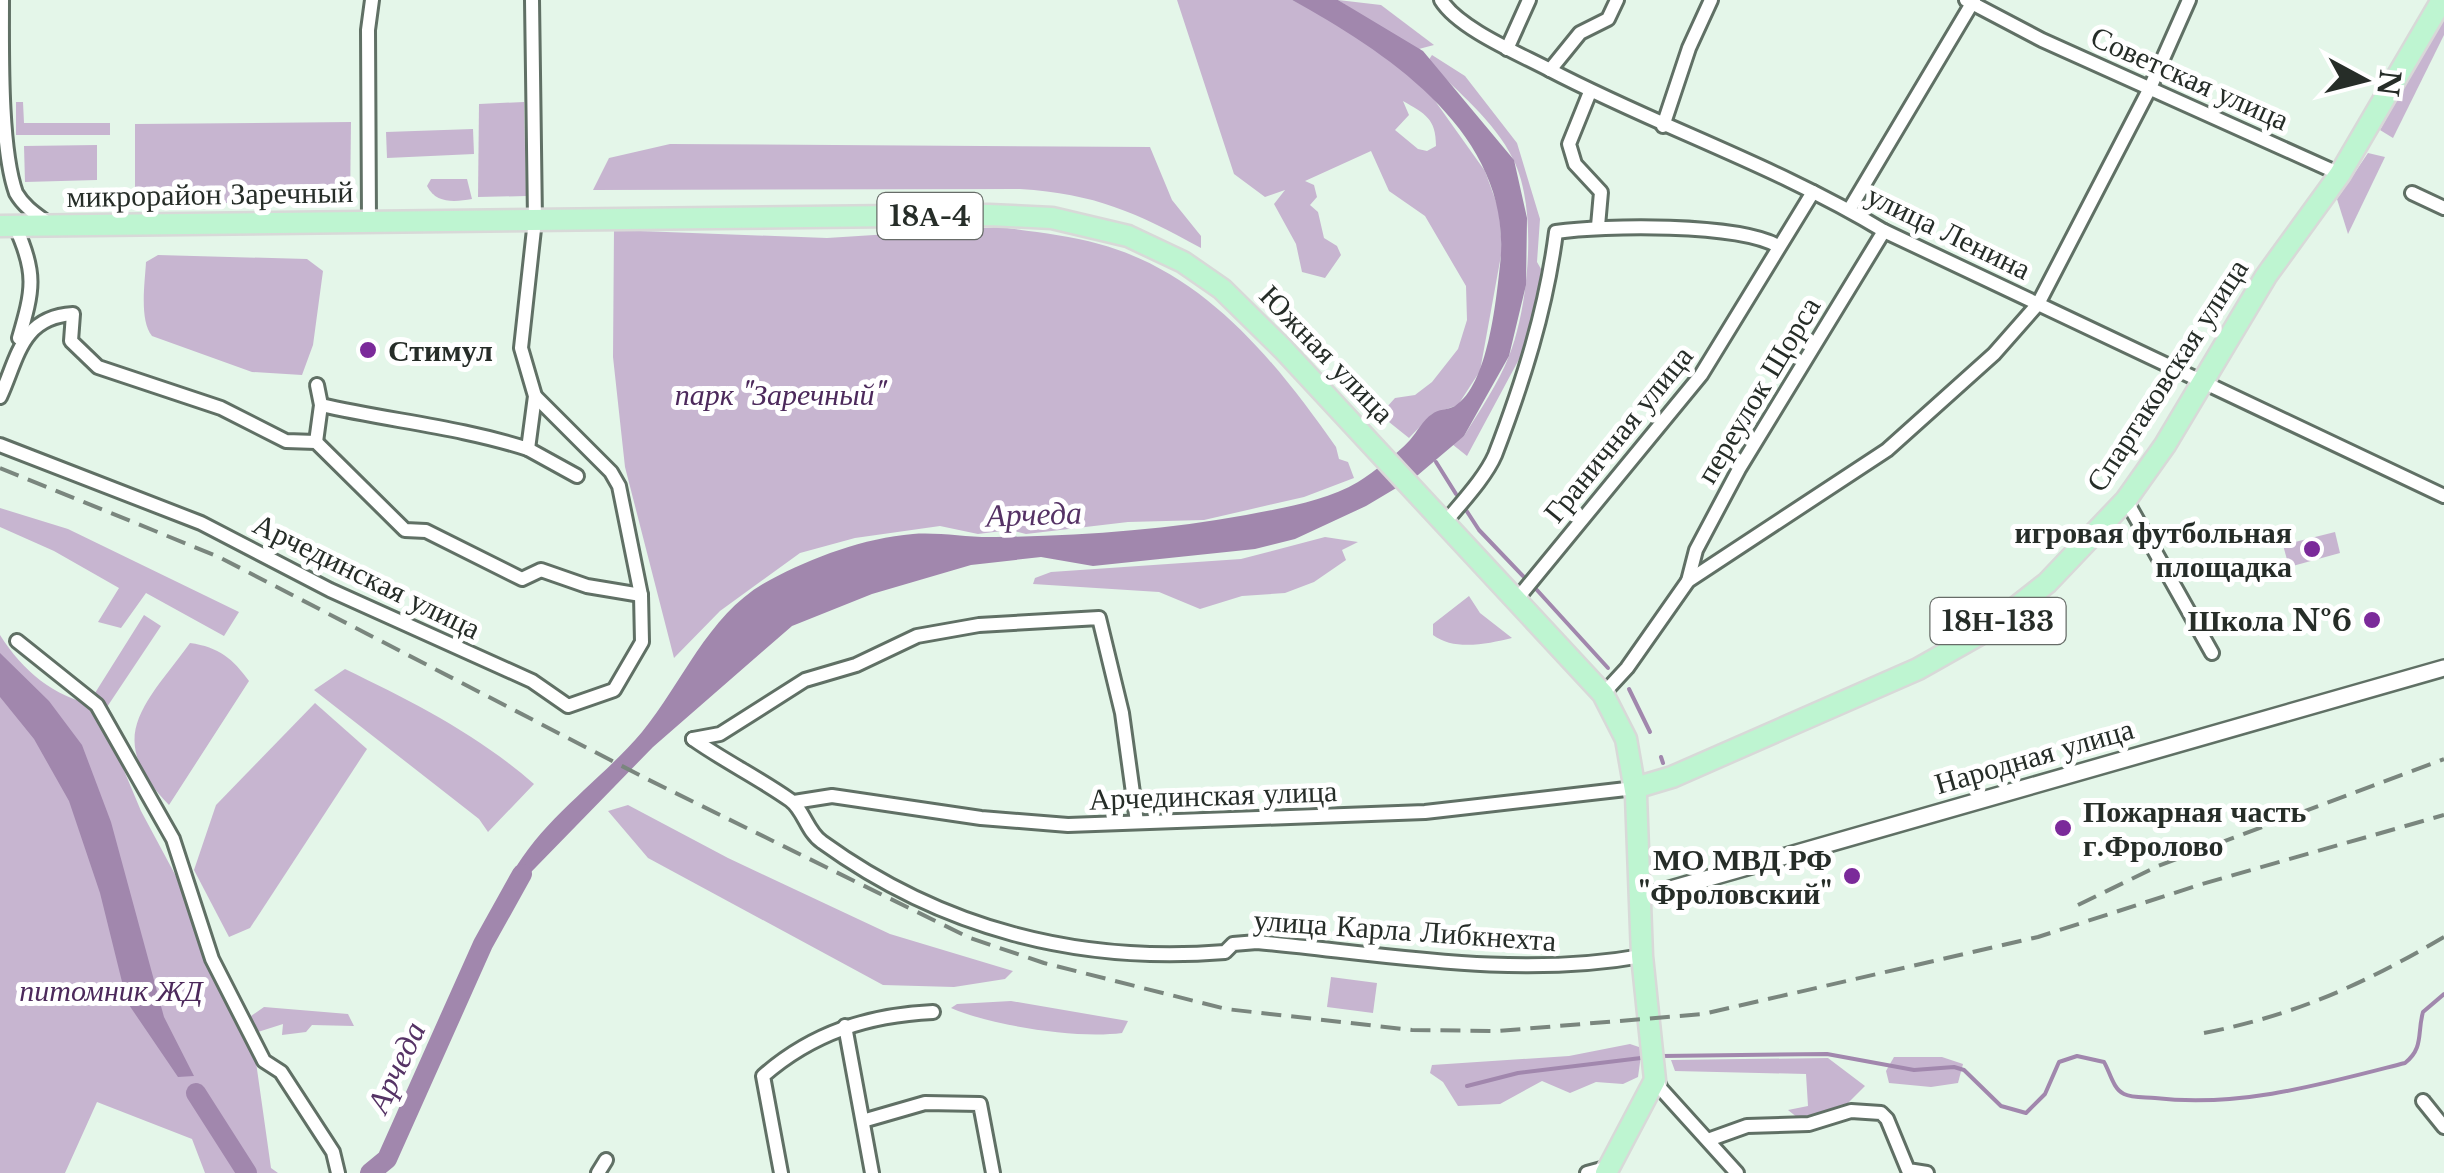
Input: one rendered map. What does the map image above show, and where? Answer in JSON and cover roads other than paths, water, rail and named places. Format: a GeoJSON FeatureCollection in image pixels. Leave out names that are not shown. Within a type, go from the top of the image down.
{"type":"FeatureCollection","features":[{"type":"Feature","properties":{"kind":"main road","name":"Спартаковская улица"},"geometry":{"type":"LineString","coordinates":[[1635,788],[1672,777],[1954,650],[2047,583],[2126,500],[2266,276],[2340,174],[2442,0]]}},
{"type":"Feature","properties":{"kind":"main road","name":"Южная улица"},"geometry":{"type":"LineString","coordinates":[[536,220],[989,215],[1091,224],[1157,248],[1222,289],[1517,599],[1602,694],[1626,739],[1635,788],[1642,956],[1654,1073]]}},
{"type":"Feature","properties":{"kind":"main road","name":"микрорайон Заречный"},"geometry":{"type":"LineString","coordinates":[[8,226],[536,220]]}},
{"type":"Feature","properties":{"kind":"main road","name":"18А-4"},"geometry":{"type":"LineString","coordinates":[[1608,1170],[1642,1110],[1654,1073]]}},
{"type":"Feature","properties":{"kind":"street","name":"микрорайон Заречный"},"geometry":{"type":"LineString","coordinates":[[2,0],[2,93],[10,181],[24,204],[51,226]]}},
{"type":"Feature","properties":{"kind":"street","name":"микрорайон Заречный"},"geometry":{"type":"LineString","coordinates":[[368,222],[368,30],[372,0]]}},
{"type":"Feature","properties":{"kind":"street"},"geometry":{"type":"LineString","coordinates":[[532,0],[536,220]]}},
{"type":"Feature","properties":{"kind":"street","name":"улица Ленина"},"geometry":{"type":"LineString","coordinates":[[1441,0],[1507,49],[1590,92],[1812,192],[1884,231],[2444,496]]}},
{"type":"Feature","properties":{"kind":"street"},"geometry":{"type":"LineString","coordinates":[[1507,49],[1528,0]]}},
{"type":"Feature","properties":{"kind":"street"},"geometry":{"type":"LineString","coordinates":[[1550,70],[1580,33],[1608,20],[1616,0]]}},
{"type":"Feature","properties":{"kind":"street"},"geometry":{"type":"LineString","coordinates":[[1662,126],[1711,0]]}},
{"type":"Feature","properties":{"kind":"street"},"geometry":{"type":"LineString","coordinates":[[1602,694],[1628,668],[1688,581],[1888,450],[1994,354],[2038,304],[2150,88],[2189,0]]}},
{"type":"Feature","properties":{"kind":"street"},"geometry":{"type":"LineString","coordinates":[[1849,210],[1970,1]]}},
{"type":"Feature","properties":{"kind":"street","name":"Советская улица"},"geometry":{"type":"LineString","coordinates":[[1970,1],[2340,174]]}},
{"type":"Feature","properties":{"kind":"street"},"geometry":{"type":"LineString","coordinates":[[1590,92],[1569,144],[1575,164],[1601,192],[1598,226]]}},
{"type":"Feature","properties":{"kind":"street","name":"Граничная улица"},"geometry":{"type":"LineString","coordinates":[[1517,599],[1701,375],[1812,192]]}},
{"type":"Feature","properties":{"kind":"street"},"geometry":{"type":"LineString","coordinates":[[2412,193],[2444,208]]}},
{"type":"Feature","properties":{"kind":"street","name":"Арчединская улица"},"geometry":{"type":"LineString","coordinates":[[528,449],[535,396],[521,348],[536,220]]}},
{"type":"Feature","properties":{"kind":"street"},"geometry":{"type":"LineString","coordinates":[[0,398],[33,292],[32,268],[8,226]]}},
{"type":"Feature","properties":{"kind":"street"},"geometry":{"type":"LineString","coordinates":[[1438,516],[1494,457],[1524,380],[1549,285],[1556,232],[1598,226],[1744,233],[1778,246]]}},
{"type":"Feature","properties":{"kind":"street","name":"переулок Щорса"},"geometry":{"type":"LineString","coordinates":[[1688,581],[1696,550],[1738,469],[1884,231]]}},
{"type":"Feature","properties":{"kind":"street"},"geometry":{"type":"LineString","coordinates":[[17,346],[34,326],[56,315],[72,314],[72,341],[98,367],[221,408],[286,441],[316,442],[322,405],[317,384]]}},
{"type":"Feature","properties":{"kind":"street","name":"Арчединская улица"},"geometry":{"type":"LineString","coordinates":[[0,445],[200,523],[330,590],[532,681],[568,706],[614,690],[642,642],[640,595],[619,486],[611,472],[535,396]]}},
{"type":"Feature","properties":{"kind":"street"},"geometry":{"type":"LineString","coordinates":[[322,405],[406,424],[462,428],[528,449],[576,476]]}},
{"type":"Feature","properties":{"kind":"street","name":"Арчединская улица"},"geometry":{"type":"LineString","coordinates":[[316,442],[404,530],[426,531],[522,579],[541,570],[587,586],[640,595]]}},
{"type":"Feature","properties":{"kind":"street"},"geometry":{"type":"LineString","coordinates":[[2126,500],[2212,653]]}},
{"type":"Feature","properties":{"kind":"street","name":"улица Карла Либкнехта"},"geometry":{"type":"LineString","coordinates":[[1137,822],[1122,714],[1099,618],[979,626],[916,636],[856,664],[805,680],[720,734],[693,739],[746,776],[794,802],[816,838],[861,869],[930,905],[996,933],[1029,941],[1178,956],[1226,952],[1232,944],[1257,942],[1497,965],[1584,966],[1642,956]]}},
{"type":"Feature","properties":{"kind":"street"},"geometry":{"type":"LineString","coordinates":[[17,641],[97,705],[173,838],[212,959],[264,1061],[281,1072],[292,1088],[334,1152],[338,1173]]}},
{"type":"Feature","properties":{"kind":"street","name":"Народная улица"},"geometry":{"type":"LineString","coordinates":[[1639,898],[2444,668]]}},
{"type":"Feature","properties":{"kind":"street","name":"Арчединская улица"},"geometry":{"type":"LineString","coordinates":[[794,802],[832,796],[1068,825],[1425,812],[1635,788]]}},
{"type":"Feature","properties":{"kind":"street"},"geometry":{"type":"LineString","coordinates":[[781,1173],[763,1076],[801,1046],[845,1026],[933,1012]]}},
{"type":"Feature","properties":{"kind":"street"},"geometry":{"type":"LineString","coordinates":[[845,1026],[866,1120],[872,1173]]}},
{"type":"Feature","properties":{"kind":"street"},"geometry":{"type":"LineString","coordinates":[[1654,1073],[1662,1090],[1737,1173]]}},
{"type":"Feature","properties":{"kind":"street"},"geometry":{"type":"LineString","coordinates":[[2423,1102],[2444,1126]]}},
{"type":"Feature","properties":{"kind":"street"},"geometry":{"type":"LineString","coordinates":[[866,1120],[925,1103],[980,1104],[992,1173]]}},
{"type":"Feature","properties":{"kind":"street"},"geometry":{"type":"LineString","coordinates":[[1708,1140],[1747,1126],[1809,1124],[1850,1111],[1870,1111],[1888,1119],[1908,1170],[1927,1173]]}},
{"type":"Feature","properties":{"kind":"street"},"geometry":{"type":"LineString","coordinates":[[598,1173],[606,1160]]}},
{"type":"Feature","properties":{"kind":"street"},"geometry":{"type":"LineString","coordinates":[[1587,1173],[1608,1170]]}},
{"type":"Feature","properties":{"kind":"waterway"},"geometry":{"type":"LineString","coordinates":[[1436,462],[1456,494]]}},
{"type":"Feature","properties":{"kind":"waterway"},"geometry":{"type":"LineString","coordinates":[[1466,510],[1479,530],[1525,578]]}},
{"type":"Feature","properties":{"kind":"waterway"},"geometry":{"type":"LineString","coordinates":[[1536,589],[1608,668]]}},
{"type":"Feature","properties":{"kind":"waterway"},"geometry":{"type":"LineString","coordinates":[[1629,689],[1650,732]]}},
{"type":"Feature","properties":{"kind":"waterway"},"geometry":{"type":"LineString","coordinates":[[1661,757],[1663,763]]}},
{"type":"Feature","properties":{"kind":"waterway","name":"Арчеда"},"geometry":{"type":"LineString","coordinates":[[370,1173],[387,1159],[483,944],[522,874]]}},
{"type":"Feature","properties":{"kind":"waterway"},"geometry":{"type":"LineString","coordinates":[[1662,1056],[1827,1054],[1914,1070],[1954,1067],[1964,1070],[2001,1106],[2026,1113],[2045,1094],[2059,1062],[2077,1056],[2104,1062],[2117,1088],[2127,1095],[2218,1100],[2281,1092],[2405,1063],[2417,1046],[2423,1012],[2444,994]]}},
{"type":"Feature","properties":{"kind":"waterway"},"geometry":{"type":"LineString","coordinates":[[1467,1086],[1518,1073],[1641,1058]]}},
{"type":"Feature","properties":{"kind":"waterway","name":"Арчеда"},"geometry":{"type":"LineString","coordinates":[[196,1093],[247,1173]]}},
{"type":"Feature","properties":{"kind":"railway"},"geometry":{"type":"LineString","coordinates":[[0,468],[219,557],[645,778],[970,938],[1044,963],[1226,1009],[1412,1030],[1498,1031],[1703,1014],[2038,937],[2202,884],[2444,815]]}},
{"type":"Feature","properties":{"kind":"railway"},"geometry":{"type":"LineString","coordinates":[[2078,905],[2158,866],[2444,759]]}},
{"type":"Feature","properties":{"kind":"railway"},"geometry":{"type":"LineString","coordinates":[[2204,1033],[2269,1017],[2328,996],[2444,937]]}},
{"type":"Feature","properties":{"kind":"place","name":"Стимул"},"geometry":{"type":"Point","coordinates":[368,350]}},
{"type":"Feature","properties":{"kind":"place","name":"игровая футбольная площадка"},"geometry":{"type":"Point","coordinates":[2312,549]}},
{"type":"Feature","properties":{"kind":"place","name":"Школа №6"},"geometry":{"type":"Point","coordinates":[2372,620]}},
{"type":"Feature","properties":{"kind":"place","name":"Пожарная часть г.Фролово"},"geometry":{"type":"Point","coordinates":[2063,828]}},
{"type":"Feature","properties":{"kind":"place","name":"МО МВД РФ \"Фроловский\""},"geometry":{"type":"Point","coordinates":[1852,876]}},
{"type":"Feature","properties":{"kind":"park label","name":"парк \"Заречный\""},"geometry":{"type":"Point","coordinates":[780,394]}},
{"type":"Feature","properties":{"kind":"park label","name":"питомник ЖД"},"geometry":{"type":"Point","coordinates":[111,990]}}]}
